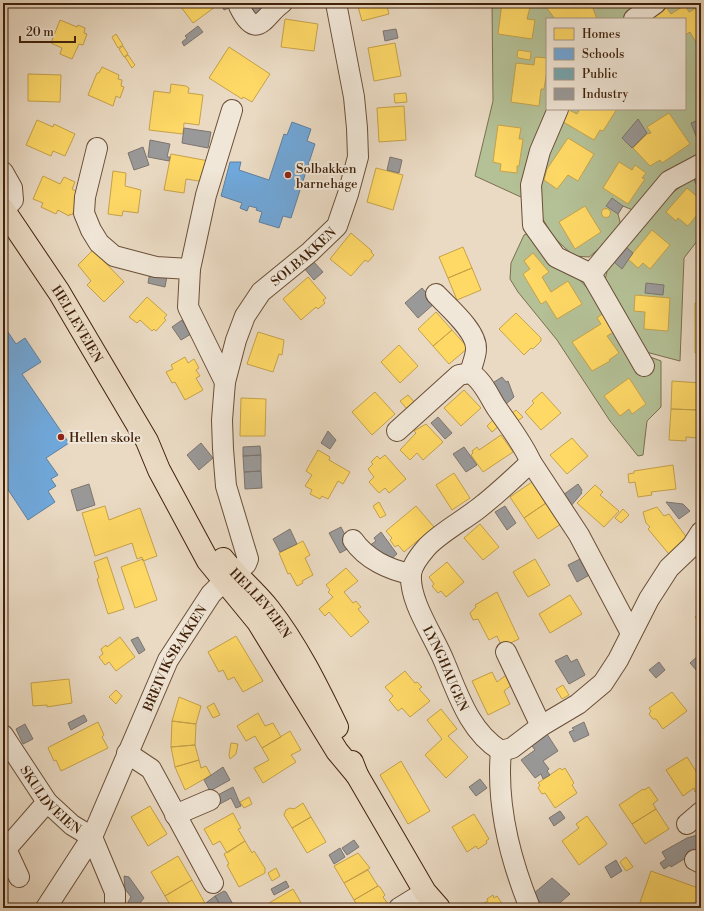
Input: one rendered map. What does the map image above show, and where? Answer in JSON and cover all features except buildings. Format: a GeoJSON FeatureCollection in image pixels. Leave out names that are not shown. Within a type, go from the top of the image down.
{"type":"FeatureCollection","features":[{"type":"Feature","properties":{"kind":"main road","name":"HELLEVEIEN"},"geometry":{"type":"LineString","coordinates":[[3,209],[56,289],[147,441],[159,470],[205,556],[230,577],[337,751],[357,775],[429,903]]}},
{"type":"Feature","properties":{"kind":"street"},"geometry":{"type":"LineString","coordinates":[[239,6],[249,22],[256,24],[263,22],[282,3]]}},
{"type":"Feature","properties":{"kind":"street","name":"SOLBAKKEN"},"geometry":{"type":"LineString","coordinates":[[230,577],[246,564],[248,558],[226,486],[223,449],[222,420],[225,382],[236,340],[243,322],[261,292],[310,252],[337,226],[348,194],[358,157],[354,97],[336,3]]}},
{"type":"Feature","properties":{"kind":"street"},"geometry":{"type":"LineString","coordinates":[[635,18],[656,3]]}},
{"type":"Feature","properties":{"kind":"street"},"geometry":{"type":"LineString","coordinates":[[225,382],[188,307],[190,269],[206,195],[232,110]]}},
{"type":"Feature","properties":{"kind":"street"},"geometry":{"type":"LineString","coordinates":[[558,110],[540,151],[531,186],[533,225],[556,257],[591,274],[644,366]]}},
{"type":"Feature","properties":{"kind":"street"},"geometry":{"type":"LineString","coordinates":[[97,148],[85,197],[84,213],[91,230],[99,243],[114,256],[156,267],[190,269]]}},
{"type":"Feature","properties":{"kind":"street"},"geometry":{"type":"LineString","coordinates":[[591,274],[669,181],[701,164]]}},
{"type":"Feature","properties":{"kind":"street"},"geometry":{"type":"LineString","coordinates":[[3,172],[12,188],[13,200],[3,209]]}},
{"type":"Feature","properties":{"kind":"street"},"geometry":{"type":"LineString","coordinates":[[436,294],[468,329],[475,340],[477,349],[470,373]]}},
{"type":"Feature","properties":{"kind":"street"},"geometry":{"type":"LineString","coordinates":[[397,431],[460,375],[470,373],[477,377],[498,410],[519,438],[532,462],[579,535],[631,633]]}},
{"type":"Feature","properties":{"kind":"street"},"geometry":{"type":"LineString","coordinates":[[353,540],[365,555],[395,570],[411,574],[415,562],[427,547],[481,507],[532,462]]}},
{"type":"Feature","properties":{"kind":"street"},"geometry":{"type":"LineString","coordinates":[[530,908],[517,877],[506,837],[499,784],[501,752],[512,748],[541,726],[578,704],[603,683],[618,660],[631,633],[669,568],[692,546],[699,535]]}},
{"type":"Feature","properties":{"kind":"street","name":"LYNGHAUGEN"},"geometry":{"type":"LineString","coordinates":[[411,574],[413,592],[425,624],[444,660],[461,704],[484,738],[501,752]]}},
{"type":"Feature","properties":{"kind":"street","name":"BREIVIKSBAKKEN"},"geometry":{"type":"LineString","coordinates":[[46,908],[92,837],[168,660],[203,605],[230,577]]}},
{"type":"Feature","properties":{"kind":"street"},"geometry":{"type":"LineString","coordinates":[[506,652],[541,726]]}},
{"type":"Feature","properties":{"kind":"street","name":"SKULDVEIEN"},"geometry":{"type":"LineString","coordinates":[[3,735],[47,802],[72,825],[92,837]]}},
{"type":"Feature","properties":{"kind":"street"},"geometry":{"type":"LineString","coordinates":[[127,753],[150,769],[213,883]]}},
{"type":"Feature","properties":{"kind":"street"},"geometry":{"type":"LineString","coordinates":[[175,815],[210,800]]}},
{"type":"Feature","properties":{"kind":"street"},"geometry":{"type":"LineString","coordinates":[[19,877],[6,849],[47,802]]}},
{"type":"Feature","properties":{"kind":"street"},"geometry":{"type":"LineString","coordinates":[[92,837],[115,892],[115,908]]}},
{"type":"Feature","properties":{"kind":"street"},"geometry":{"type":"LineString","coordinates":[[399,908],[429,903]]}},
{"type":"Feature","properties":{"kind":"green space"},"geometry":{"type":"Polygon","coordinates":[[[492,3],[646,3],[625,18],[546,18],[546,110],[550,110],[523,198],[475,176],[493,101],[492,3]]]}},
{"type":"Feature","properties":{"kind":"green space"},"geometry":{"type":"Polygon","coordinates":[[[672,3],[701,3],[701,157],[635,211],[623,206],[618,214],[621,226],[611,239],[589,257],[574,256],[553,237],[540,214],[541,183],[546,150],[567,110],[686,110],[686,18],[648,18],[672,3]]]}},
{"type":"Feature","properties":{"kind":"green space"},"geometry":{"type":"Polygon","coordinates":[[[701,174],[701,236],[684,258],[680,361],[646,352],[604,284],[608,267],[651,215],[675,191],[688,181],[701,174]]]}},
{"type":"Feature","properties":{"kind":"green space"},"geometry":{"type":"Polygon","coordinates":[[[531,232],[604,306],[634,351],[661,361],[661,407],[647,421],[643,455],[638,456],[610,421],[557,340],[518,292],[510,279],[511,263],[524,235],[531,232]]]}},
{"type":"Feature","properties":{"kind":"place","name":"Solbakken barnehage"},"geometry":{"type":"Point","coordinates":[288,175]}},
{"type":"Feature","properties":{"kind":"place","name":"Hellen skole"},"geometry":{"type":"Point","coordinates":[61,437]}}]}
